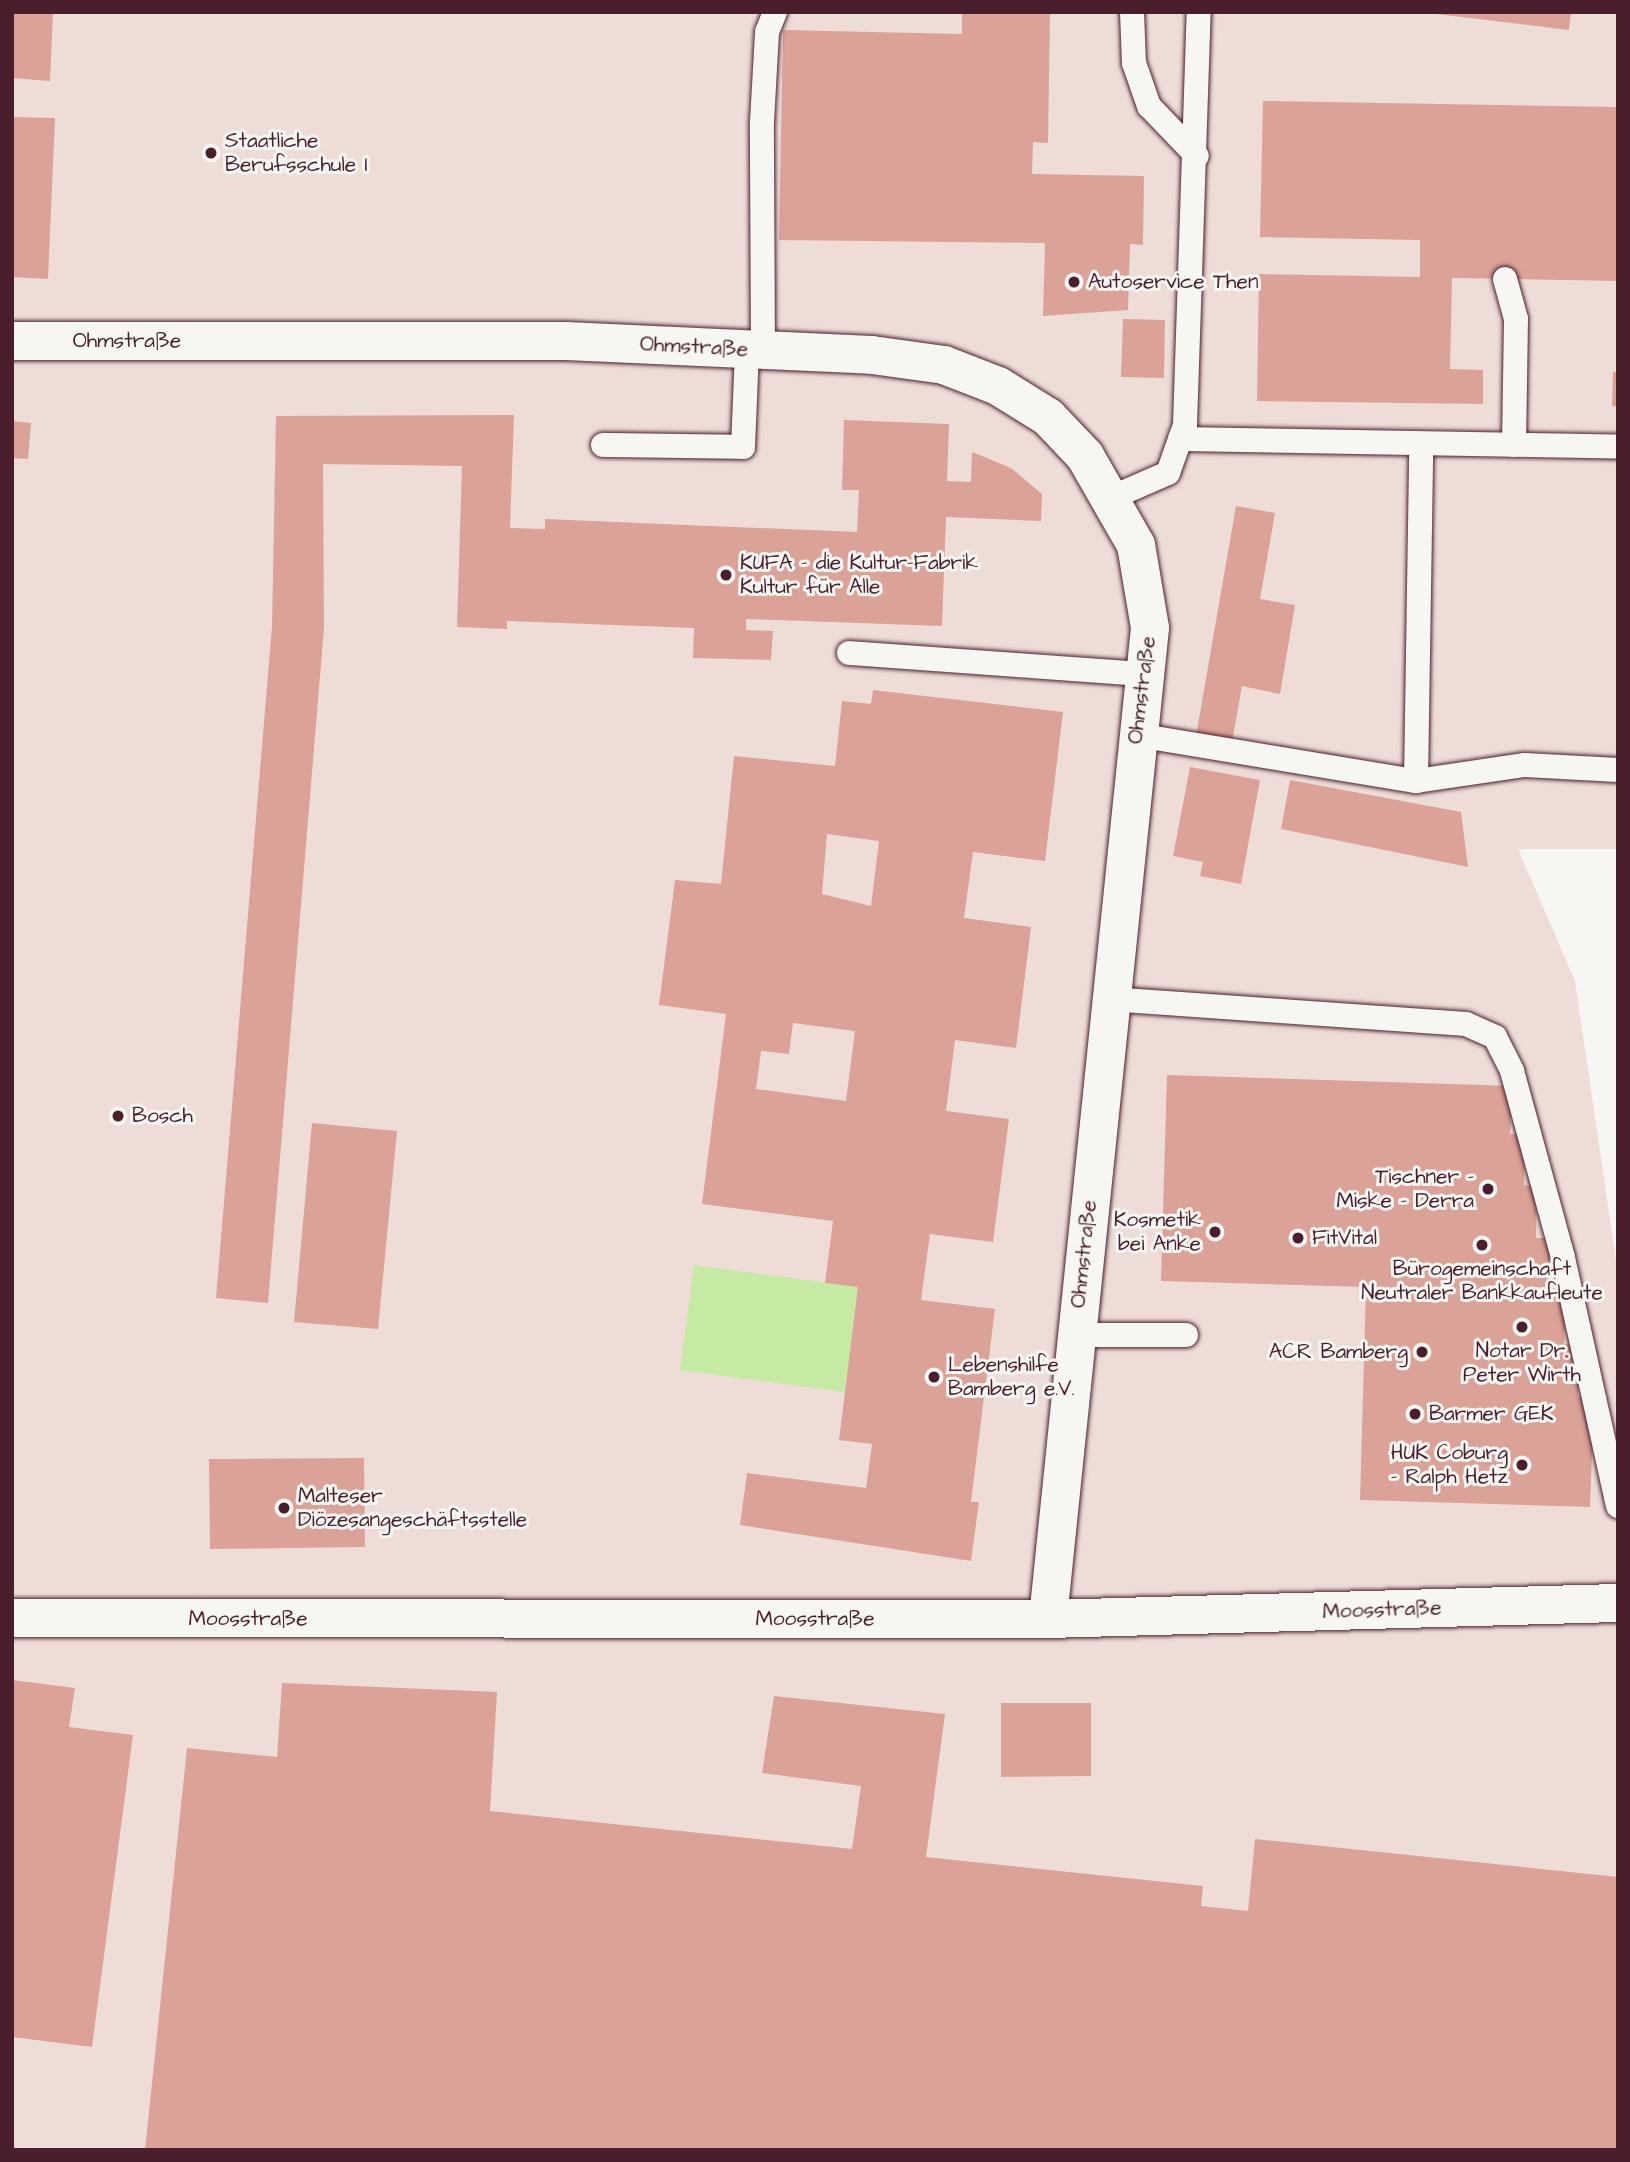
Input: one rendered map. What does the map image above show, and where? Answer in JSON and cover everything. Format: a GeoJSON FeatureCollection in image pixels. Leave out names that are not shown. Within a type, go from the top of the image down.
{"type":"FeatureCollection","features":[{"type":"Feature","properties":{"kind":"street","name":"Ohmstraße"},"geometry":{"type":"LineString","coordinates":[[12,341],[566,341],[918,360],[998,386],[1048,417],[1113,497],[1136,545],[1150,628],[1109,999],[1048,1619]]}},
{"type":"Feature","properties":{"kind":"street","name":"Moosstraße"},"geometry":{"type":"LineString","coordinates":[[12,1618],[1048,1619],[1618,1603]]}},
{"type":"Feature","properties":{"kind":"lane"},"geometry":{"type":"LineString","coordinates":[[603,444],[743,447],[755,350],[767,32],[775,12]]}},
{"type":"Feature","properties":{"kind":"lane"},"geometry":{"type":"LineString","coordinates":[[1132,12],[1134,63],[1149,106],[1197,156]]}},
{"type":"Feature","properties":{"kind":"lane"},"geometry":{"type":"LineString","coordinates":[[1113,497],[1168,473],[1181,439],[1197,156],[1199,12]]}},
{"type":"Feature","properties":{"kind":"lane"},"geometry":{"type":"LineString","coordinates":[[1505,279],[1516,319],[1514,445]]}},
{"type":"Feature","properties":{"kind":"lane"},"geometry":{"type":"LineString","coordinates":[[1181,439],[1385,444],[1425,462],[1514,445],[1618,447]]}},
{"type":"Feature","properties":{"kind":"lane"},"geometry":{"type":"LineString","coordinates":[[1416,781],[1425,462]]}},
{"type":"Feature","properties":{"kind":"lane"},"geometry":{"type":"LineString","coordinates":[[849,653],[1144,674]]}},
{"type":"Feature","properties":{"kind":"lane"},"geometry":{"type":"LineString","coordinates":[[1137,734],[1416,781],[1525,765],[1618,769]]}},
{"type":"Feature","properties":{"kind":"lane"},"geometry":{"type":"LineString","coordinates":[[1109,999],[1466,1024],[1495,1037],[1512,1071],[1563,1258],[1618,1506]]}},
{"type":"Feature","properties":{"kind":"lane"},"geometry":{"type":"LineString","coordinates":[[1076,1335],[1186,1335]]}},
{"type":"Feature","properties":{"kind":"shaded area"},"geometry":{"type":"Polygon","coordinates":[[[12,12],[1618,12],[1618,849],[1518,849],[1575,981],[1618,1274],[1618,2150],[12,2150],[12,12]]]}},
{"type":"Feature","properties":{"kind":"green space"},"geometry":{"type":"Polygon","coordinates":[[[694,1265],[858,1287],[845,1392],[680,1370],[694,1265]]]}},
{"type":"Feature","properties":{"kind":"building"},"geometry":{"type":"Polygon","coordinates":[[[12,12],[53,12],[50,81],[12,78],[12,12]]]}},
{"type":"Feature","properties":{"kind":"building"},"geometry":{"type":"Polygon","coordinates":[[[962,12],[1050,12],[1048,143],[1033,142],[1032,174],[1144,176],[1143,245],[1130,244],[1128,310],[1043,316],[1045,243],[779,240],[783,30],[962,34],[962,12]]]}},
{"type":"Feature","properties":{"kind":"building"},"geometry":{"type":"Polygon","coordinates":[[[1420,12],[1571,12],[1569,30],[1420,12]]]}},
{"type":"Feature","properties":{"kind":"building"},"geometry":{"type":"Polygon","coordinates":[[[1263,101],[1618,107],[1618,281],[1452,278],[1450,369],[1483,370],[1483,404],[1257,401],[1259,274],[1420,277],[1420,240],[1260,237],[1263,101]]]}},
{"type":"Feature","properties":{"kind":"building"},"geometry":{"type":"Polygon","coordinates":[[[12,117],[55,118],[48,279],[12,277],[12,117]]]}},
{"type":"Feature","properties":{"kind":"building"},"geometry":{"type":"Polygon","coordinates":[[[1123,319],[1165,320],[1164,378],[1121,377],[1123,319]]]}},
{"type":"Feature","properties":{"kind":"building"},"geometry":{"type":"Polygon","coordinates":[[[1613,372],[1618,372],[1618,407],[1612,406],[1613,372]]]}},
{"type":"Feature","properties":{"kind":"building"},"geometry":{"type":"Polygon","coordinates":[[[514,415],[510,528],[545,529],[545,519],[857,532],[859,490],[842,490],[844,420],[949,424],[947,481],[971,482],[972,452],[1011,468],[1042,494],[1041,521],[946,517],[942,626],[746,619],[746,630],[773,631],[771,660],[693,658],[694,628],[507,621],[507,629],[457,627],[462,466],[323,464],[324,628],[268,1303],[216,1298],[272,626],[276,416],[514,415]]]}},
{"type":"Feature","properties":{"kind":"building"},"geometry":{"type":"Polygon","coordinates":[[[12,421],[31,423],[28,459],[12,458],[12,421]]]}},
{"type":"Feature","properties":{"kind":"building"},"geometry":{"type":"Polygon","coordinates":[[[1236,506],[1275,513],[1260,599],[1295,605],[1280,694],[1242,686],[1232,742],[1196,736],[1236,506]]]}},
{"type":"Feature","properties":{"kind":"building"},"geometry":{"type":"Polygon","coordinates":[[[873,690],[1063,712],[1045,861],[973,852],[964,918],[1031,927],[1016,1048],[955,1040],[946,1111],[1009,1119],[993,1242],[930,1234],[921,1300],[995,1309],[971,1502],[979,1502],[971,1561],[740,1525],[747,1473],[866,1488],[872,1444],[839,1440],[858,1287],[825,1283],[833,1221],[702,1204],[726,1014],[659,1005],[675,880],[721,884],[734,756],[835,766],[842,701],[871,704],[873,690]],[[827,834],[822,894],[871,906],[879,841],[827,834]],[[793,1023],[789,1054],[761,1051],[756,1089],[846,1101],[855,1031],[793,1023]]]}},
{"type":"Feature","properties":{"kind":"building"},"geometry":{"type":"Polygon","coordinates":[[[1190,767],[1260,780],[1241,884],[1200,876],[1203,862],[1173,856],[1190,767]]]}},
{"type":"Feature","properties":{"kind":"building"},"geometry":{"type":"Polygon","coordinates":[[[1290,780],[1461,812],[1468,867],[1281,829],[1290,780]]]}},
{"type":"Feature","properties":{"kind":"building"},"geometry":{"type":"Polygon","coordinates":[[[1167,1075],[1512,1086],[1510,1134],[1525,1134],[1524,1185],[1537,1186],[1536,1238],[1550,1238],[1549,1290],[1566,1290],[1564,1344],[1580,1345],[1578,1397],[1594,1397],[1590,1507],[1360,1500],[1366,1287],[1161,1281],[1167,1075]]]}},
{"type":"Feature","properties":{"kind":"building"},"geometry":{"type":"Polygon","coordinates":[[[312,1123],[397,1131],[378,1329],[294,1322],[312,1123]]]}},
{"type":"Feature","properties":{"kind":"building"},"geometry":{"type":"Polygon","coordinates":[[[364,1458],[365,1547],[210,1549],[209,1459],[364,1458]]]}},
{"type":"Feature","properties":{"kind":"building"},"geometry":{"type":"Polygon","coordinates":[[[12,1680],[75,1688],[69,1727],[133,1735],[92,2047],[12,2037],[12,1680]]]}},
{"type":"Feature","properties":{"kind":"building"},"geometry":{"type":"Polygon","coordinates":[[[282,1683],[497,1692],[490,1811],[852,1849],[861,1786],[762,1773],[774,1696],[945,1714],[926,1857],[1203,1886],[1201,1906],[1248,1911],[1255,1839],[1618,1877],[1618,2150],[145,2150],[187,1748],[277,1757],[282,1683]]]}},
{"type":"Feature","properties":{"kind":"building"},"geometry":{"type":"Polygon","coordinates":[[[1001,1703],[1091,1703],[1091,1776],[1001,1777],[1001,1703]]]}},
{"type":"Feature","properties":{"kind":"place","name":"Staatliche Berufsschule I"},"geometry":{"type":"Point","coordinates":[211,153]}},
{"type":"Feature","properties":{"kind":"place","name":"Autoservice Then"},"geometry":{"type":"Point","coordinates":[1074,282]}},
{"type":"Feature","properties":{"kind":"place","name":"KUFA - die Kultur-Fabrik Kultur für Alle"},"geometry":{"type":"Point","coordinates":[726,575]}},
{"type":"Feature","properties":{"kind":"place","name":"Bosch"},"geometry":{"type":"Point","coordinates":[118,1116]}},
{"type":"Feature","properties":{"kind":"place","name":"Tischner - Miske - Derra"},"geometry":{"type":"Point","coordinates":[1488,1189]}},
{"type":"Feature","properties":{"kind":"place","name":"Kosmetik bei Anke"},"geometry":{"type":"Point","coordinates":[1215,1232]}},
{"type":"Feature","properties":{"kind":"place","name":"FitVital"},"geometry":{"type":"Point","coordinates":[1298,1238]}},
{"type":"Feature","properties":{"kind":"place","name":"Bürogemeinschaft Neutraler Bankkaufleute"},"geometry":{"type":"Point","coordinates":[1482,1245]}},
{"type":"Feature","properties":{"kind":"place","name":"Notar Dr. Peter Wirth"},"geometry":{"type":"Point","coordinates":[1522,1327]}},
{"type":"Feature","properties":{"kind":"place","name":"ACR Bamberg"},"geometry":{"type":"Point","coordinates":[1422,1352]}},
{"type":"Feature","properties":{"kind":"place","name":"Lebenshilfe Bamberg e.V."},"geometry":{"type":"Point","coordinates":[934,1377]}},
{"type":"Feature","properties":{"kind":"place","name":"Barmer GEK"},"geometry":{"type":"Point","coordinates":[1415,1414]}},
{"type":"Feature","properties":{"kind":"place","name":"HUK Coburg - Ralph Hetz"},"geometry":{"type":"Point","coordinates":[1522,1465]}},
{"type":"Feature","properties":{"kind":"place","name":"Malteser Diözesangeschäftsstelle"},"geometry":{"type":"Point","coordinates":[284,1508]}}]}
